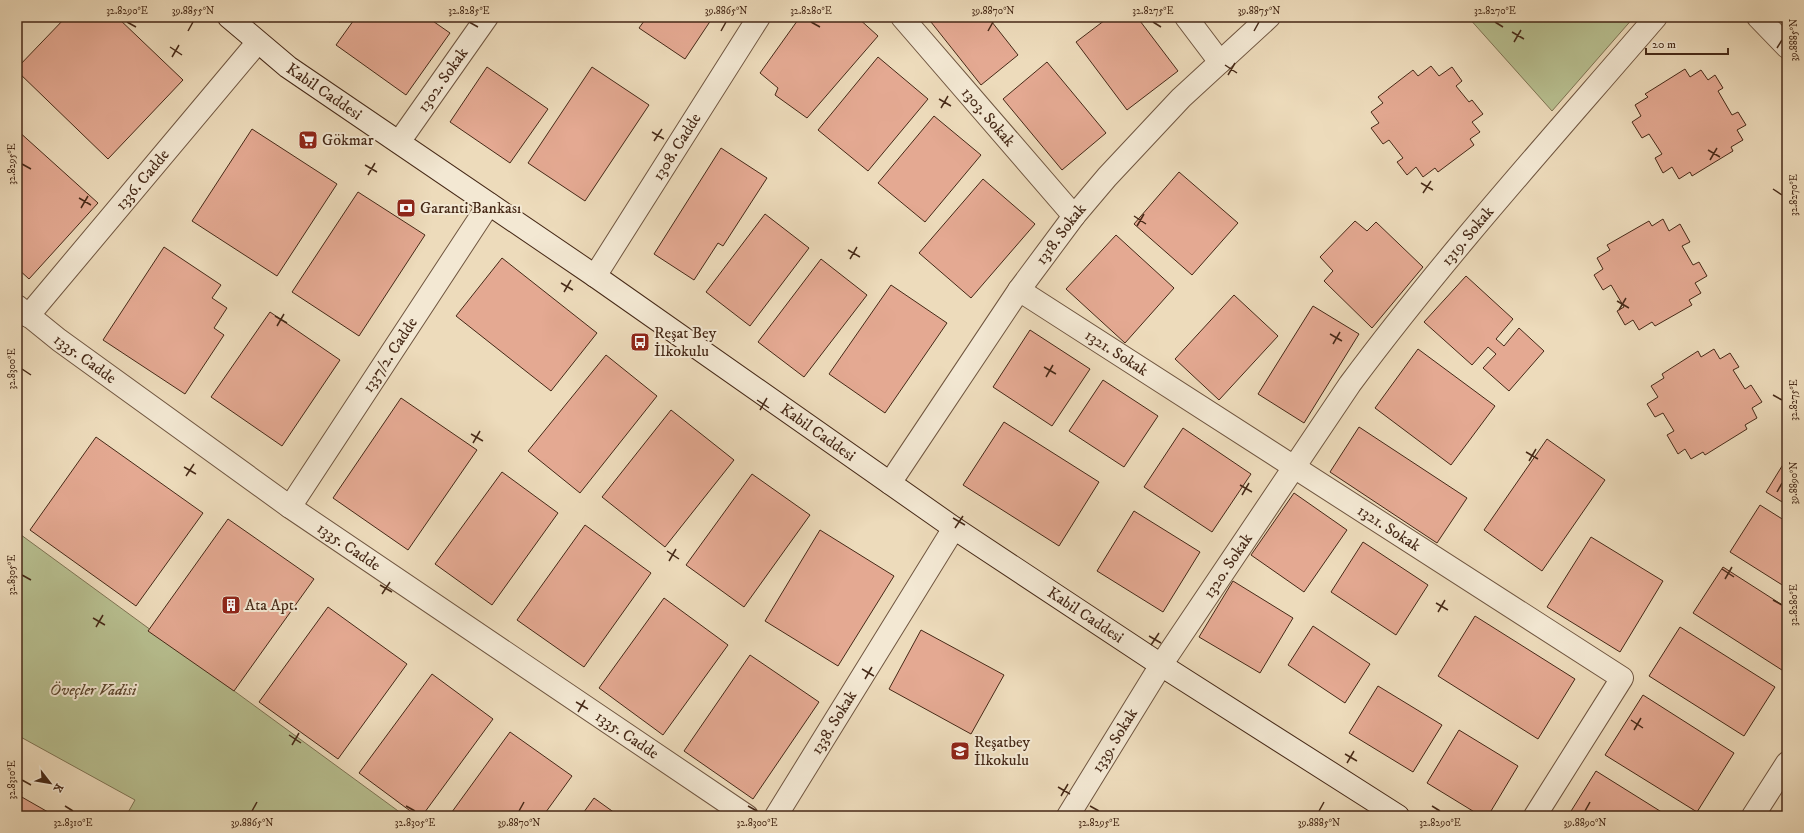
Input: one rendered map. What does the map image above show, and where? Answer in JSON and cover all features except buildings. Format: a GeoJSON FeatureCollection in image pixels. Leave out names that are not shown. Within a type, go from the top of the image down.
{"type":"FeatureCollection","features":[{"type":"Feature","properties":{"kind":"street","name":"Kabil Caddesi"},"geometry":{"type":"LineString","coordinates":[[229,17],[257,43],[288,67],[595,276],[954,528],[1161,665],[1398,816]]}},
{"type":"Feature","properties":{"kind":"street","name":"1302. Sokak"},"geometry":{"type":"LineString","coordinates":[[399,142],[487,17]]}},
{"type":"Feature","properties":{"kind":"street","name":"1308. Cadde"},"geometry":{"type":"LineString","coordinates":[[595,276],[759,17]]}},
{"type":"Feature","properties":{"kind":"street","name":"1303. Sokak"},"geometry":{"type":"LineString","coordinates":[[902,17],[1074,216]]}},
{"type":"Feature","properties":{"kind":"street"},"geometry":{"type":"LineString","coordinates":[[1186,17],[1220,62]]}},
{"type":"Feature","properties":{"kind":"street","name":"1318. Sokak"},"geometry":{"type":"LineString","coordinates":[[890,482],[1019,290],[1074,216],[1144,137],[1181,98],[1269,17]]}},
{"type":"Feature","properties":{"kind":"street","name":"1319. Sokak"},"geometry":{"type":"LineString","coordinates":[[1293,466],[1364,365],[1437,272],[1656,17]]}},
{"type":"Feature","properties":{"kind":"street"},"geometry":{"type":"LineString","coordinates":[[1758,17],[1787,47]]}},
{"type":"Feature","properties":{"kind":"street","name":"1336. Cadde"},"geometry":{"type":"LineString","coordinates":[[22,311],[257,43]]}},
{"type":"Feature","properties":{"kind":"street","name":"1337/2. Cadde"},"geometry":{"type":"LineString","coordinates":[[290,506],[489,204]]}},
{"type":"Feature","properties":{"kind":"street","name":"1321. Sokak"},"geometry":{"type":"LineString","coordinates":[[1019,290],[1622,678],[1534,816]]}},
{"type":"Feature","properties":{"kind":"street","name":"1335. Cadde"},"geometry":{"type":"LineString","coordinates":[[22,311],[59,340],[290,506],[747,816]]}},
{"type":"Feature","properties":{"kind":"street","name":"1320. Sokak"},"geometry":{"type":"LineString","coordinates":[[1161,665],[1293,466]]}},
{"type":"Feature","properties":{"kind":"street","name":"1338. Sokak"},"geometry":{"type":"LineString","coordinates":[[776,816],[954,528]]}},
{"type":"Feature","properties":{"kind":"street","name":"1339. Sokak"},"geometry":{"type":"LineString","coordinates":[[1068,816],[1161,665]]}},
{"type":"Feature","properties":{"kind":"street"},"geometry":{"type":"LineString","coordinates":[[1753,816],[1787,763]]}},
{"type":"Feature","properties":{"kind":"green space"},"geometry":{"type":"Polygon","coordinates":[[[1468,17],[1634,17],[1552,111],[1468,17]]]}},
{"type":"Feature","properties":{"kind":"green space","name":"Öveçler Vadisi"},"geometry":{"type":"Polygon","coordinates":[[[17,532],[405,816],[126,816],[135,800],[17,735],[17,532]]]}},
{"type":"Feature","properties":{"kind":"place","name":"Gökmar"},"geometry":{"type":"Point","coordinates":[308,140]}},
{"type":"Feature","properties":{"kind":"place","name":"Garanti Bankası"},"geometry":{"type":"Point","coordinates":[406,208]}},
{"type":"Feature","properties":{"kind":"place","name":"Reşat Bey İlkokulu"},"geometry":{"type":"Point","coordinates":[640,342]}},
{"type":"Feature","properties":{"kind":"place","name":"Ata Apt."},"geometry":{"type":"Point","coordinates":[231,605]}},
{"type":"Feature","properties":{"kind":"place","name":"Reşatbey İlkokulu"},"geometry":{"type":"Point","coordinates":[960,751]}}]}
